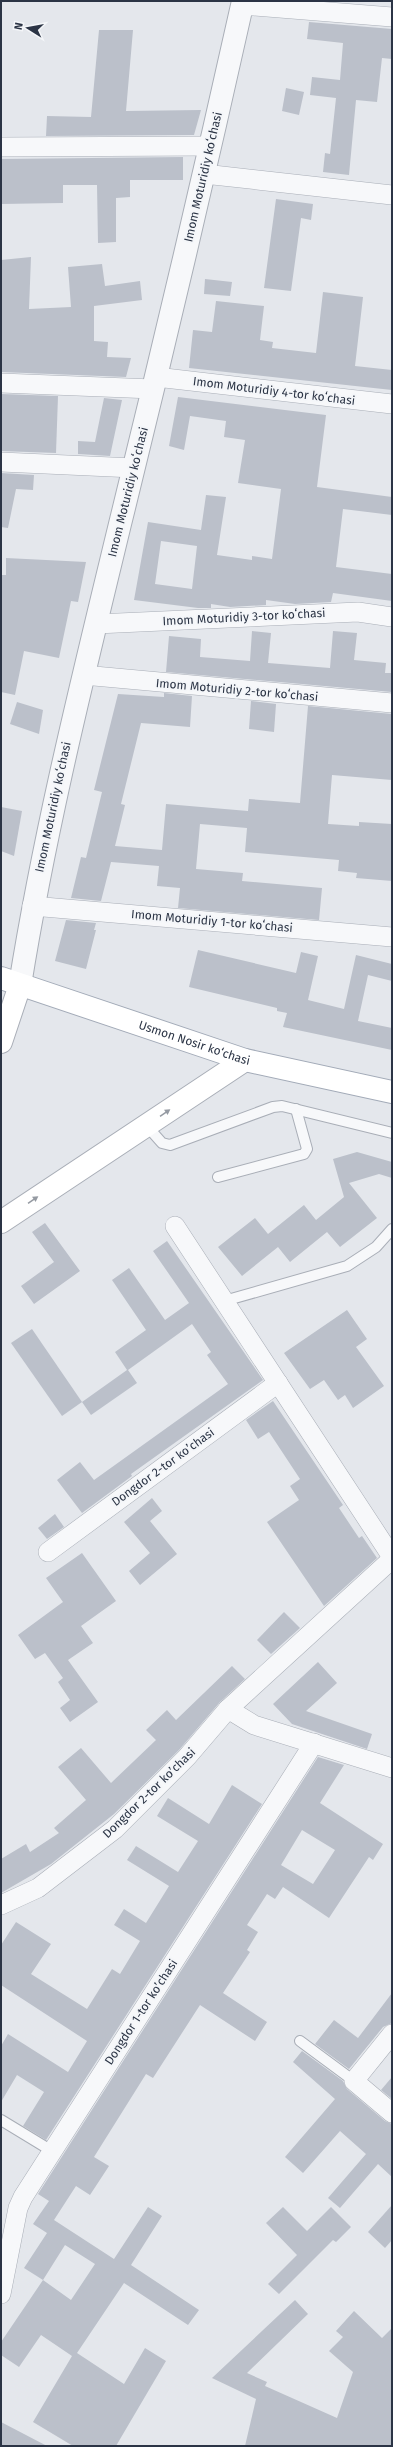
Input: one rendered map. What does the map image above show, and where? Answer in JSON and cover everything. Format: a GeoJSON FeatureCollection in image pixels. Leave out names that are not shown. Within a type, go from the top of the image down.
{"type":"FeatureCollection","features":[{"type":"Feature","properties":{"kind":"main road"},"geometry":{"type":"LineString","coordinates":[[1,1042],[10,982]]}},
{"type":"Feature","properties":{"kind":"main road","name":"Usmon Nosir ko‘chasi"},"geometry":{"type":"LineString","coordinates":[[10,982],[244,1060],[392,1092]]}},
{"type":"Feature","properties":{"kind":"main road"},"geometry":{"type":"LineString","coordinates":[[1,1222],[244,1060]]}},
{"type":"Feature","properties":{"kind":"street"},"geometry":{"type":"LineString","coordinates":[[242,3],[392,18]]}},
{"type":"Feature","properties":{"kind":"street","name":"Imom Moturidiy koʻchasi"},"geometry":{"type":"LineString","coordinates":[[10,982],[32,906],[83,675],[155,383],[242,3]]}},
{"type":"Feature","properties":{"kind":"street"},"geometry":{"type":"LineString","coordinates":[[1,147],[210,146]]}},
{"type":"Feature","properties":{"kind":"street"},"geometry":{"type":"LineString","coordinates":[[204,174],[392,195]]}},
{"type":"Feature","properties":{"kind":"street","name":"Imom Moturidiy 4-tor koʻchasi"},"geometry":{"type":"LineString","coordinates":[[1,383],[155,383],[392,404]]}},
{"type":"Feature","properties":{"kind":"street"},"geometry":{"type":"LineString","coordinates":[[1,462],[134,468]]}},
{"type":"Feature","properties":{"kind":"street","name":"Imom Moturidiy 3-tor koʻchasi"},"geometry":{"type":"LineString","coordinates":[[96,624],[358,612],[392,617]]}},
{"type":"Feature","properties":{"kind":"street","name":"Imom Moturidiy 2-tor koʻchasi"},"geometry":{"type":"LineString","coordinates":[[83,675],[392,703]]}},
{"type":"Feature","properties":{"kind":"street","name":"Imom Moturidiy 1-tor koʻchasi"},"geometry":{"type":"LineString","coordinates":[[32,906],[392,937]]}},
{"type":"Feature","properties":{"kind":"street","name":"Dongdor 2-tor koʼchasi"},"geometry":{"type":"LineString","coordinates":[[1,1905],[38,1888],[115,1829],[187,1757],[228,1710],[392,1558],[175,1226]]}},
{"type":"Feature","properties":{"kind":"street","name":"Dongdor 2-tor koʼchasi"},"geometry":{"type":"LineString","coordinates":[[48,1552],[278,1383]]}},
{"type":"Feature","properties":{"kind":"street"},"geometry":{"type":"LineString","coordinates":[[228,1710],[254,1725],[392,1768]]}},
{"type":"Feature","properties":{"kind":"street","name":"Dongdor 1-tor koʼchasi"},"geometry":{"type":"LineString","coordinates":[[1,2294],[18,2208],[23,2197],[314,1743]]}},
{"type":"Feature","properties":{"kind":"street"},"geometry":{"type":"LineString","coordinates":[[392,2034],[354,2081],[392,2113]]}},
{"type":"Feature","properties":{"kind":"lane"},"geometry":{"type":"LineString","coordinates":[[146,1125],[162,1143],[170,1145],[273,1107],[282,1106],[392,1133]]}},
{"type":"Feature","properties":{"kind":"lane"},"geometry":{"type":"LineString","coordinates":[[218,1177],[304,1154],[307,1148],[296,1109]]}},
{"type":"Feature","properties":{"kind":"lane"},"geometry":{"type":"LineString","coordinates":[[224,1301],[347,1266],[376,1246],[392,1228]]}},
{"type":"Feature","properties":{"kind":"lane"},"geometry":{"type":"LineString","coordinates":[[300,2041],[354,2081]]}},
{"type":"Feature","properties":{"kind":"lane"},"geometry":{"type":"LineString","coordinates":[[1,2120],[52,2151]]}},
{"type":"Feature","properties":{"kind":"building"},"geometry":{"type":"Polygon","coordinates":[[[309,22],[392,29],[392,59],[382,58],[377,102],[356,100],[349,175],[323,172],[325,153],[330,154],[336,98],[310,95],[312,77],[340,80],[343,43],[307,39],[309,22]]]}},
{"type":"Feature","properties":{"kind":"building"},"geometry":{"type":"Polygon","coordinates":[[[99,30],[133,30],[126,111],[201,110],[194,135],[46,136],[47,116],[91,117],[99,30]]]}},
{"type":"Feature","properties":{"kind":"building"},"geometry":{"type":"Polygon","coordinates":[[[286,88],[304,92],[299,115],[282,111],[286,88]]]}},
{"type":"Feature","properties":{"kind":"building"},"geometry":{"type":"Polygon","coordinates":[[[183,157],[183,180],[130,180],[130,197],[116,198],[116,242],[98,243],[97,185],[63,185],[63,203],[1,204],[1,159],[183,157]]]}},
{"type":"Feature","properties":{"kind":"building"},"geometry":{"type":"Polygon","coordinates":[[[276,199],[313,204],[311,220],[301,218],[291,291],[264,288],[276,199]]]}},
{"type":"Feature","properties":{"kind":"building"},"geometry":{"type":"Polygon","coordinates":[[[31,257],[29,309],[71,307],[68,267],[102,264],[105,286],[140,281],[142,300],[94,306],[94,341],[108,342],[107,357],[131,358],[126,377],[1,372],[1,260],[31,257]]]}},
{"type":"Feature","properties":{"kind":"building"},"geometry":{"type":"Polygon","coordinates":[[[205,279],[232,282],[230,296],[204,294],[205,279]]]}},
{"type":"Feature","properties":{"kind":"building"},"geometry":{"type":"Polygon","coordinates":[[[323,292],[363,297],[355,366],[392,370],[392,390],[189,368],[193,330],[212,332],[216,301],[264,306],[260,340],[273,342],[272,348],[316,353],[323,292]]]}},
{"type":"Feature","properties":{"kind":"building"},"geometry":{"type":"Polygon","coordinates":[[[1,394],[58,396],[56,453],[1,451],[1,394]]]}},
{"type":"Feature","properties":{"kind":"building"},"geometry":{"type":"Polygon","coordinates":[[[178,397],[326,415],[317,487],[392,497],[392,515],[343,509],[336,567],[392,574],[392,601],[333,593],[331,602],[295,604],[266,600],[266,605],[230,607],[211,604],[211,608],[198,608],[134,600],[148,522],[201,530],[206,495],[226,497],[217,555],[252,560],[252,556],[272,559],[281,489],[238,483],[245,440],[224,437],[226,421],[190,416],[184,450],[169,446],[178,397]],[[161,541],[155,584],[192,589],[197,546],[161,541]]]}},
{"type":"Feature","properties":{"kind":"building"},"geometry":{"type":"Polygon","coordinates":[[[104,398],[122,400],[110,456],[78,454],[78,441],[95,442],[104,398]]]}},
{"type":"Feature","properties":{"kind":"building"},"geometry":{"type":"Polygon","coordinates":[[[1,473],[34,475],[33,490],[16,489],[8,528],[1,527],[1,473]]]}},
{"type":"Feature","properties":{"kind":"building"},"geometry":{"type":"Polygon","coordinates":[[[6,558],[86,562],[78,602],[71,601],[59,658],[24,651],[15,695],[1,692],[1,575],[6,575],[6,558]]]}},
{"type":"Feature","properties":{"kind":"building"},"geometry":{"type":"Polygon","coordinates":[[[252,631],[271,633],[268,663],[330,668],[333,631],[357,633],[354,660],[386,663],[385,673],[392,673],[392,692],[166,672],[169,636],[201,639],[200,657],[250,661],[252,631]]]}},
{"type":"Feature","properties":{"kind":"building"},"geometry":{"type":"Polygon","coordinates":[[[164,693],[192,696],[190,727],[141,723],[121,804],[125,805],[115,846],[162,850],[166,804],[248,811],[249,799],[300,803],[308,706],[392,714],[392,780],[332,775],[328,824],[359,826],[359,822],[392,824],[392,881],[356,878],[357,873],[338,871],[339,860],[245,852],[247,828],[200,824],[196,869],[243,873],[242,881],[322,888],[319,920],[178,908],[180,888],[157,886],[159,866],[111,862],[101,901],[71,898],[81,857],[86,858],[102,792],[94,790],[118,694],[164,697],[164,693]]]}},
{"type":"Feature","properties":{"kind":"building"},"geometry":{"type":"Polygon","coordinates":[[[251,701],[276,704],[274,732],[249,729],[251,701]]]}},
{"type":"Feature","properties":{"kind":"building"},"geometry":{"type":"Polygon","coordinates":[[[17,702],[43,710],[39,734],[10,724],[17,702]]]}},
{"type":"Feature","properties":{"kind":"building"},"geometry":{"type":"Polygon","coordinates":[[[1,807],[22,811],[14,856],[1,851],[1,807]]]}},
{"type":"Feature","properties":{"kind":"building"},"geometry":{"type":"Polygon","coordinates":[[[66,920],[96,923],[94,930],[96,930],[86,969],[55,961],[66,920]]]}},
{"type":"Feature","properties":{"kind":"building"},"geometry":{"type":"Polygon","coordinates":[[[198,950],[296,973],[301,952],[318,956],[308,1000],[344,1009],[356,955],[392,964],[392,981],[368,975],[358,1021],[392,1028],[392,1050],[283,1027],[287,1013],[277,1011],[277,1008],[189,987],[198,950]]]}},
{"type":"Feature","properties":{"kind":"building"},"geometry":{"type":"Polygon","coordinates":[[[357,1152],[392,1162],[392,1178],[379,1174],[349,1183],[377,1218],[340,1247],[327,1232],[290,1262],[278,1247],[242,1276],[218,1247],[255,1218],[268,1234],[304,1205],[316,1220],[344,1197],[333,1159],[357,1152]]]}},
{"type":"Feature","properties":{"kind":"building"},"geometry":{"type":"Polygon","coordinates":[[[45,1223],[80,1271],[34,1304],[21,1286],[54,1262],[32,1232],[45,1223]]]}},
{"type":"Feature","properties":{"kind":"building"},"geometry":{"type":"Polygon","coordinates":[[[167,1241],[263,1380],[131,1474],[132,1476],[82,1513],[57,1480],[80,1462],[94,1480],[228,1384],[207,1355],[211,1352],[192,1324],[128,1370],[137,1383],[91,1415],[82,1402],[127,1370],[115,1352],[146,1330],[112,1280],[129,1268],[165,1320],[189,1303],[153,1251],[167,1241]]]}},
{"type":"Feature","properties":{"kind":"building"},"geometry":{"type":"Polygon","coordinates":[[[347,1310],[367,1339],[356,1347],[384,1386],[353,1408],[345,1395],[338,1400],[324,1380],[310,1389],[284,1353],[347,1310]]]}},
{"type":"Feature","properties":{"kind":"building"},"geometry":{"type":"Polygon","coordinates":[[[32,1329],[82,1402],[62,1416],[11,1343],[32,1329]]]}},
{"type":"Feature","properties":{"kind":"building"},"geometry":{"type":"Polygon","coordinates":[[[273,1401],[343,1505],[339,1508],[359,1538],[362,1536],[377,1558],[324,1606],[267,1522],[299,1500],[290,1486],[300,1479],[269,1432],[258,1439],[246,1420],[273,1401]]]}},
{"type":"Feature","properties":{"kind":"building"},"geometry":{"type":"Polygon","coordinates":[[[152,1498],[162,1511],[150,1521],[177,1554],[140,1585],[129,1571],[150,1553],[124,1522],[152,1498]]]}},
{"type":"Feature","properties":{"kind":"building"},"geometry":{"type":"Polygon","coordinates":[[[55,1514],[64,1527],[47,1539],[38,1528],[55,1514]]]}},
{"type":"Feature","properties":{"kind":"building"},"geometry":{"type":"Polygon","coordinates":[[[82,1553],[116,1601],[81,1626],[93,1643],[68,1660],[98,1702],[70,1722],[60,1708],[70,1700],[58,1682],[63,1678],[45,1653],[35,1659],[18,1635],[63,1602],[46,1578],[82,1553]]]}},
{"type":"Feature","properties":{"kind":"building"},"geometry":{"type":"Polygon","coordinates":[[[284,1612],[300,1628],[271,1654],[257,1640],[284,1612]]]}},
{"type":"Feature","properties":{"kind":"building"},"geometry":{"type":"Polygon","coordinates":[[[318,1662],[337,1683],[306,1711],[372,1734],[367,1749],[292,1724],[273,1704],[318,1662]]]}},
{"type":"Feature","properties":{"kind":"building"},"geometry":{"type":"Polygon","coordinates":[[[232,1666],[245,1679],[220,1702],[179,1750],[114,1814],[51,1864],[1,1893],[1,1859],[26,1844],[30,1852],[59,1833],[54,1828],[86,1800],[58,1767],[81,1748],[111,1783],[156,1740],[146,1730],[167,1710],[176,1720],[232,1666]]]}},
{"type":"Feature","properties":{"kind":"building"},"geometry":{"type":"Polygon","coordinates":[[[318,1757],[344,1765],[320,1803],[383,1844],[373,1860],[369,1857],[329,1918],[283,1887],[275,1899],[267,1894],[247,1925],[258,1932],[247,1950],[250,1952],[223,1993],[267,2022],[255,2041],[200,2005],[153,2078],[146,2074],[94,2157],[109,2166],[90,2195],[76,2186],[54,2220],[114,2259],[148,2207],[162,2216],[131,2265],[199,2310],[188,2325],[124,2283],[77,2353],[124,2384],[145,2348],[166,2361],[116,2446],[73,2446],[33,2422],[72,2356],[41,2335],[19,2367],[1,2355],[1,2342],[43,2280],[24,2268],[47,2233],[33,2224],[49,2201],[38,2194],[318,1757]],[[302,1830],[281,1865],[313,1884],[335,1850],[302,1830]],[[65,2245],[43,2280],[71,2300],[95,2264],[65,2245]]]}},
{"type":"Feature","properties":{"kind":"building"},"geometry":{"type":"Polygon","coordinates":[[[232,1785],[262,1804],[46,2140],[23,2126],[44,2092],[17,2075],[1,2102],[1,2046],[8,2034],[68,2072],[87,2041],[1,1985],[1,1945],[16,1922],[51,1944],[31,1974],[87,2009],[112,1969],[120,1974],[140,1941],[114,1925],[124,1909],[146,1923],[169,1886],[127,1860],[136,1846],[178,1872],[198,1841],[157,1816],[168,1798],[209,1824],[232,1785]]]}},
{"type":"Feature","properties":{"kind":"building"},"geometry":{"type":"Polygon","coordinates":[[[392,1993],[392,2023],[383,2027],[349,2069],[315,2044],[334,2020],[358,2038],[392,1993]]]}},
{"type":"Feature","properties":{"kind":"building"},"geometry":{"type":"Polygon","coordinates":[[[302,2051],[343,2081],[347,2089],[385,2121],[392,2124],[392,2177],[378,2164],[340,2208],[328,2198],[366,2154],[340,2131],[303,2173],[285,2157],[335,2099],[293,2062],[302,2051]]]}},
{"type":"Feature","properties":{"kind":"building"},"geometry":{"type":"Polygon","coordinates":[[[392,2077],[392,2099],[381,2090],[392,2077]]]}},
{"type":"Feature","properties":{"kind":"building"},"geometry":{"type":"Polygon","coordinates":[[[392,2205],[392,2240],[385,2248],[368,2232],[392,2205]]]}},
{"type":"Feature","properties":{"kind":"building"},"geometry":{"type":"Polygon","coordinates":[[[283,2207],[307,2231],[331,2207],[351,2227],[336,2242],[333,2240],[279,2294],[268,2284],[297,2255],[266,2223],[283,2207]]]}},
{"type":"Feature","properties":{"kind":"building"},"geometry":{"type":"Polygon","coordinates":[[[295,2300],[308,2314],[247,2373],[267,2382],[265,2386],[337,2418],[353,2372],[329,2351],[343,2337],[336,2331],[354,2311],[382,2338],[392,2328],[392,2446],[245,2446],[256,2399],[212,2378],[295,2300]]]}},
{"type":"Feature","properties":{"kind":"building"},"geometry":{"type":"Polygon","coordinates":[[[1,2422],[47,2446],[1,2446],[1,2422]]]}}]}
